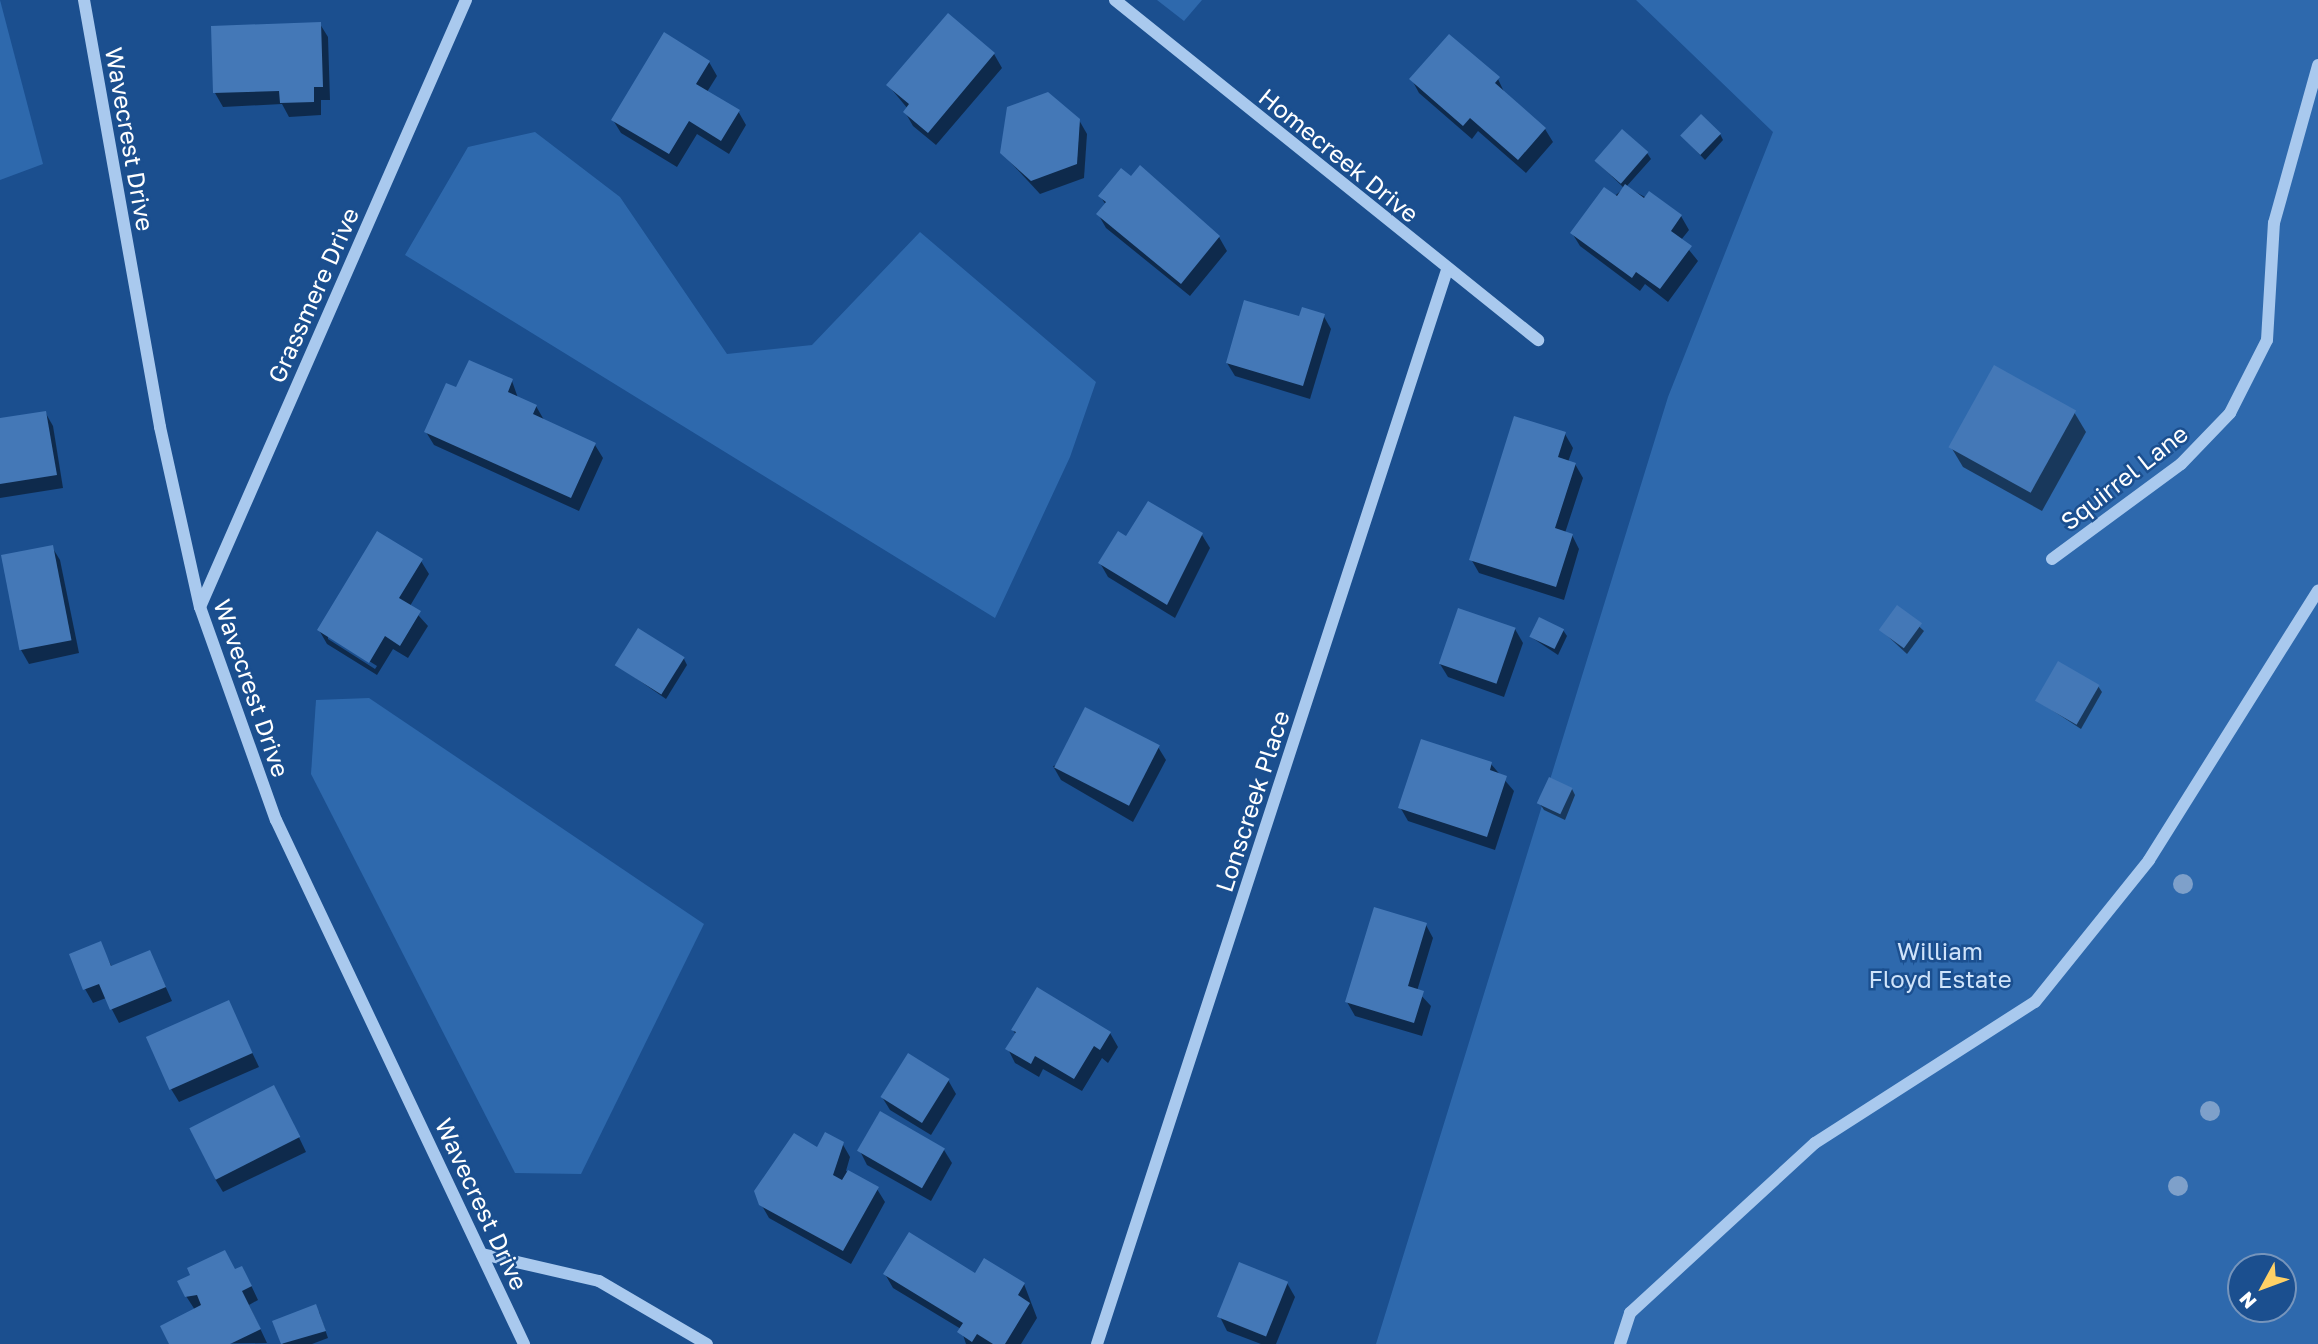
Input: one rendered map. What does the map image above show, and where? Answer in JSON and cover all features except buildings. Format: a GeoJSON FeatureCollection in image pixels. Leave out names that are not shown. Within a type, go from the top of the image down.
{"type":"FeatureCollection","features":[{"type":"Feature","properties":{"kind":"street","name":"Wavecrest Drive"},"geometry":{"type":"LineString","coordinates":[[84,0],[160,427],[200,607],[276,820],[524,1344]]}},
{"type":"Feature","properties":{"kind":"street","name":"Grassmere Drive"},"geometry":{"type":"LineString","coordinates":[[200,607],[466,0]]}},
{"type":"Feature","properties":{"kind":"street","name":"Homecreek Drive"},"geometry":{"type":"LineString","coordinates":[[1115,0],[1447,270],[1538,340]]}},
{"type":"Feature","properties":{"kind":"street","name":"Squirrel Lane"},"geometry":{"type":"LineString","coordinates":[[2052,559],[2181,464],[2230,413],[2267,341],[2274,223],[2318,65]]}},
{"type":"Feature","properties":{"kind":"street","name":"Lonscreek Place"},"geometry":{"type":"LineString","coordinates":[[1097,1344],[1447,270]]}},
{"type":"Feature","properties":{"kind":"street"},"geometry":{"type":"LineString","coordinates":[[1620,1344],[1630,1313],[1815,1143],[2035,1002],[2149,860],[2318,591]]}},
{"type":"Feature","properties":{"kind":"street"},"geometry":{"type":"LineString","coordinates":[[482,1254],[599,1281],[707,1344]]}},
{"type":"Feature","properties":{"kind":"green space"},"geometry":{"type":"Polygon","coordinates":[[[0,0],[43,164],[0,180],[0,0]]]}},
{"type":"Feature","properties":{"kind":"green space"},"geometry":{"type":"Polygon","coordinates":[[[1157,0],[1202,0],[1184,21],[1157,0]]]}},
{"type":"Feature","properties":{"kind":"green space","name":"William Floyd Estate"},"geometry":{"type":"Polygon","coordinates":[[[1636,0],[2318,0],[2318,1344],[1376,1344],[1668,397],[1773,132],[1636,0]]]}},
{"type":"Feature","properties":{"kind":"green space"},"geometry":{"type":"Polygon","coordinates":[[[535,132],[620,197],[727,354],[812,345],[920,232],[1096,382],[1070,457],[995,618],[405,255],[468,147],[535,132]]]}},
{"type":"Feature","properties":{"kind":"green space"},"geometry":{"type":"Polygon","coordinates":[[[369,698],[704,924],[581,1174],[515,1173],[311,774],[316,700],[369,698]]]}}]}
